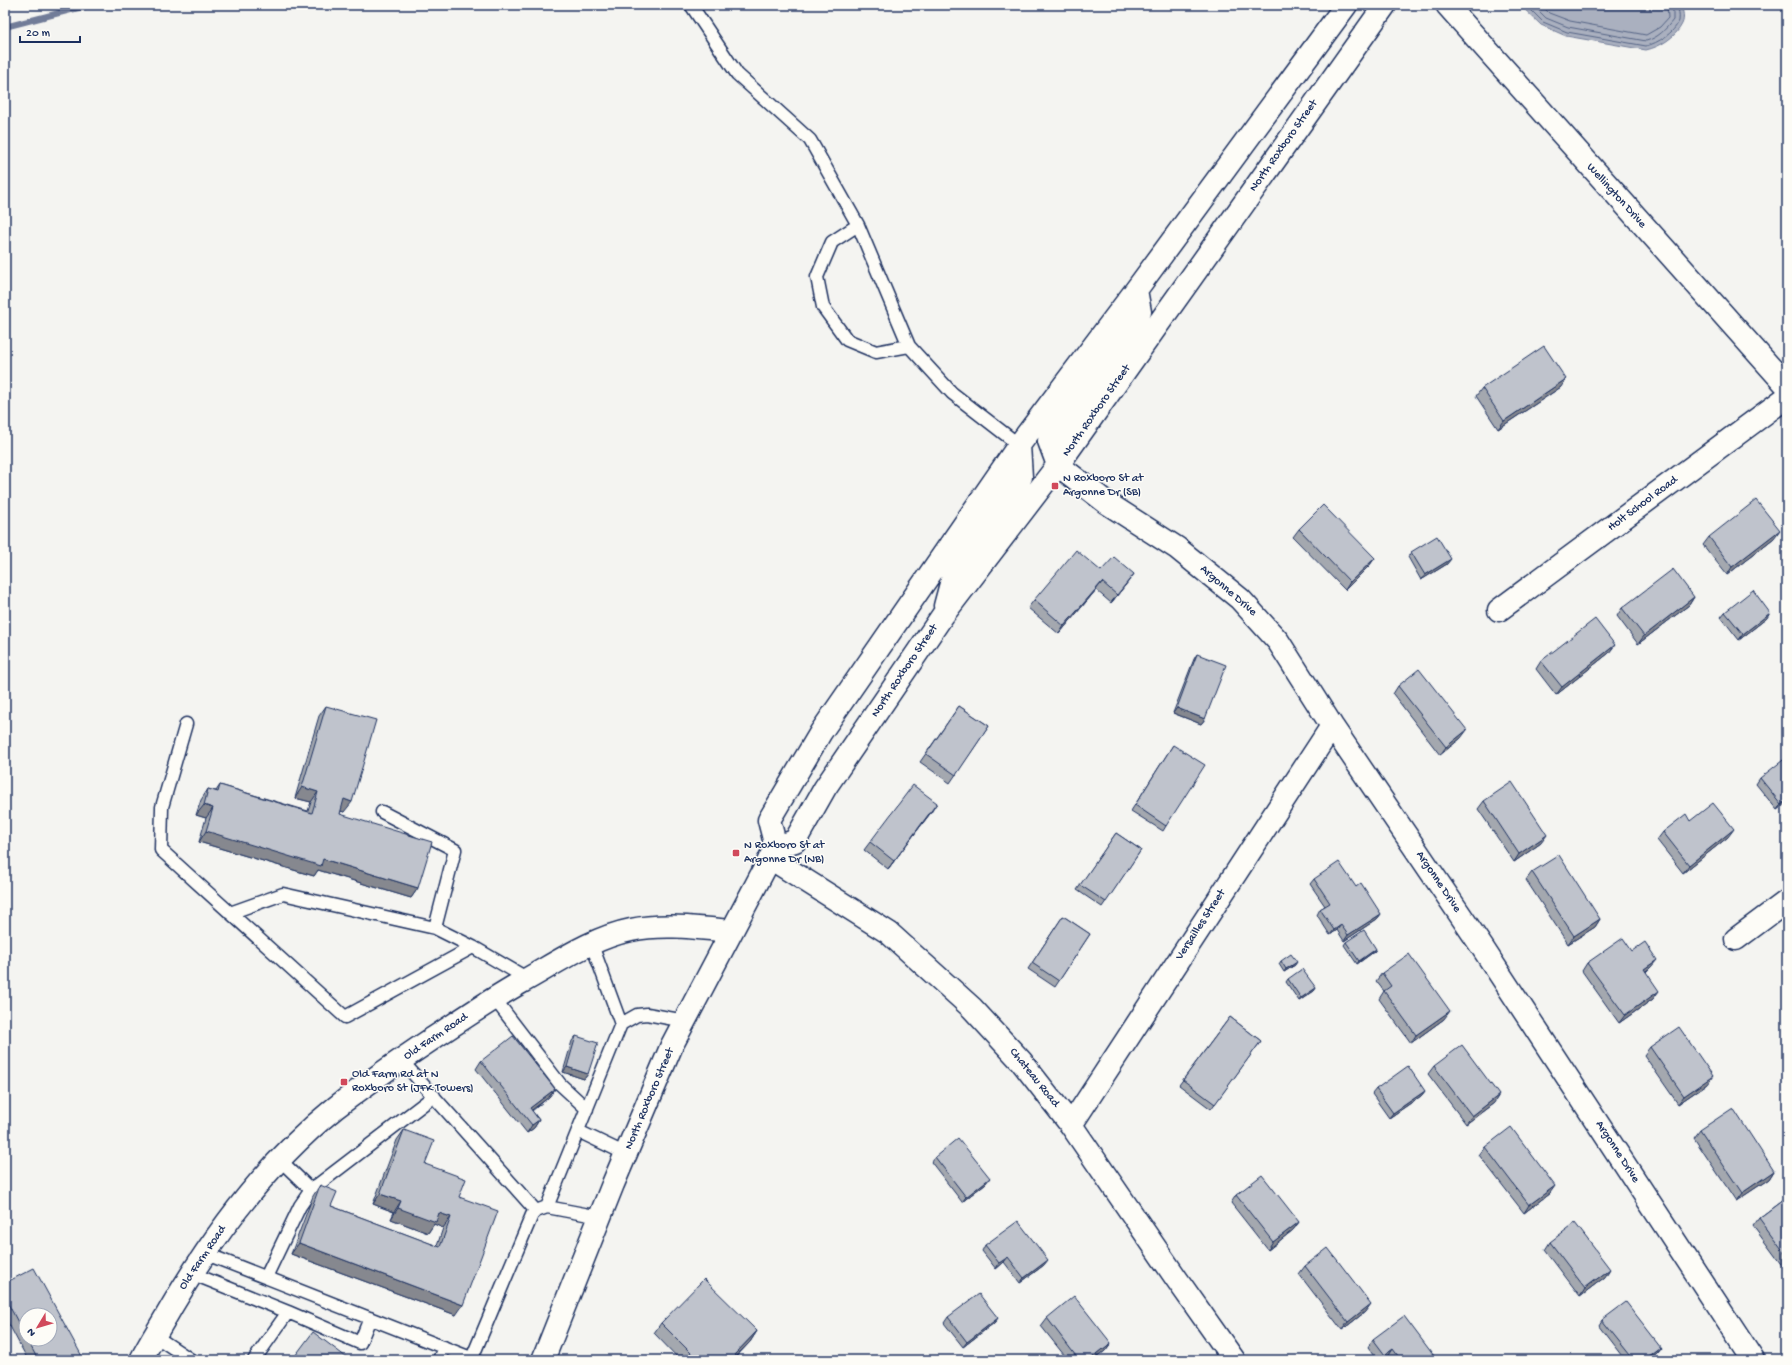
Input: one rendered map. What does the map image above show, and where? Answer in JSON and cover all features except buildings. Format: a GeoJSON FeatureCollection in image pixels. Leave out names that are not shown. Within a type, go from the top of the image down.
{"type":"FeatureCollection","features":[{"type":"Feature","properties":{"kind":"main road"},"geometry":{"type":"LineString","coordinates":[[773,852],[768,820],[813,746],[1019,445],[1136,290],[1346,5]]}},
{"type":"Feature","properties":{"kind":"main road","name":"North Roxboro Street"},"geometry":{"type":"LineString","coordinates":[[543,1360],[600,1217],[672,1045],[773,852],[795,841],[825,788],[943,615],[1058,465],[1385,5]]}},
{"type":"Feature","properties":{"kind":"main road","name":"Wellington Drive"},"geometry":{"type":"LineString","coordinates":[[1447,5],[1787,386]]}},
{"type":"Feature","properties":{"kind":"main road"},"geometry":{"type":"LineString","coordinates":[[1058,465],[1049,441],[1140,312],[1136,290]]}},
{"type":"Feature","properties":{"kind":"main road","name":"Holt School Road"},"geometry":{"type":"LineString","coordinates":[[1499,610],[1787,397]]}},
{"type":"Feature","properties":{"kind":"main road"},"geometry":{"type":"LineString","coordinates":[[943,615],[953,576],[1021,477],[1019,445]]}},
{"type":"Feature","properties":{"kind":"main road","name":"Argonne Drive"},"geometry":{"type":"LineString","coordinates":[[1058,465],[1107,503],[1177,548],[1240,598],[1278,641],[1332,726],[1482,947],[1753,1360]]}},
{"type":"Feature","properties":{"kind":"main road","name":"Versailles Street"},"geometry":{"type":"LineString","coordinates":[[1071,1125],[1332,726]]}},
{"type":"Feature","properties":{"kind":"main road","name":"Chateau Road"},"geometry":{"type":"LineString","coordinates":[[773,852],[889,933],[933,971],[972,1008],[1022,1061],[1071,1125],[1234,1360]]}},
{"type":"Feature","properties":{"kind":"main road"},"geometry":{"type":"LineString","coordinates":[[1736,939],[1787,901]]}},
{"type":"Feature","properties":{"kind":"main road","name":"Old Farm Road"},"geometry":{"type":"LineString","coordinates":[[141,1360],[191,1273],[243,1201],[280,1160],[335,1108],[401,1060],[494,998],[592,945],[631,930],[653,927],[691,927],[731,931]]}},
{"type":"Feature","properties":{"kind":"lane"},"geometry":{"type":"LineString","coordinates":[[691,5],[737,74],[810,140],[858,225],[909,346],[952,393],[1019,445]]}},
{"type":"Feature","properties":{"kind":"lane"},"geometry":{"type":"LineString","coordinates":[[858,225],[832,242],[817,277],[823,307],[847,340],[876,352],[909,346]]}},
{"type":"Feature","properties":{"kind":"lane"},"geometry":{"type":"LineString","coordinates":[[186,724],[162,807],[161,850],[345,1018],[473,947]]}},
{"type":"Feature","properties":{"kind":"lane"},"geometry":{"type":"LineString","coordinates":[[382,812],[455,850],[435,928]]}},
{"type":"Feature","properties":{"kind":"lane"},"geometry":{"type":"LineString","coordinates":[[230,913],[283,894],[435,928],[473,947],[528,979]]}},
{"type":"Feature","properties":{"kind":"lane"},"geometry":{"type":"LineString","coordinates":[[592,945],[621,1024]]}},
{"type":"Feature","properties":{"kind":"lane"},"geometry":{"type":"LineString","coordinates":[[494,998],[560,1084],[587,1109]]}},
{"type":"Feature","properties":{"kind":"lane"},"geometry":{"type":"LineString","coordinates":[[204,1253],[474,1359],[532,1215],[541,1209],[578,1131],[621,1024],[637,1015],[647,1014],[685,1021]]}},
{"type":"Feature","properties":{"kind":"lane"},"geometry":{"type":"LineString","coordinates":[[401,1060],[541,1209],[600,1217]]}},
{"type":"Feature","properties":{"kind":"lane"},"geometry":{"type":"LineString","coordinates":[[266,1277],[300,1206],[311,1190],[434,1096]]}},
{"type":"Feature","properties":{"kind":"lane"},"geometry":{"type":"LineString","coordinates":[[578,1131],[626,1154]]}},
{"type":"Feature","properties":{"kind":"lane"},"geometry":{"type":"LineString","coordinates":[[280,1160],[311,1190]]}},
{"type":"Feature","properties":{"kind":"lane"},"geometry":{"type":"LineString","coordinates":[[191,1273],[360,1343],[370,1318]]}},
{"type":"Feature","properties":{"kind":"lane"},"geometry":{"type":"LineString","coordinates":[[254,1360],[288,1312]]}},
{"type":"Feature","properties":{"kind":"lane"},"geometry":{"type":"LineString","coordinates":[[155,1336],[191,1360]]}},
{"type":"Feature","properties":{"kind":"lane"},"geometry":{"type":"LineString","coordinates":[[439,1360],[444,1347]]}},
{"type":"Feature","properties":{"kind":"water"},"geometry":{"type":"Polygon","coordinates":[[[1520,5],[1681,5],[1683,19],[1679,29],[1672,37],[1662,44],[1646,50],[1566,36],[1541,25],[1520,5]]]}},
{"type":"Feature","properties":{"kind":"waterway"},"geometry":{"type":"LineString","coordinates":[[5,27],[90,5]]}},
{"type":"Feature","properties":{"kind":"place","name":"N Roxboro St at Argonne Dr (SB)"},"geometry":{"type":"Point","coordinates":[1055,486]}},
{"type":"Feature","properties":{"kind":"place","name":"N Roxboro St at Argonne Dr (NB)"},"geometry":{"type":"Point","coordinates":[736,853]}},
{"type":"Feature","properties":{"kind":"place","name":"Old Farm Rd at N Roxboro St (JFK Towers)"},"geometry":{"type":"Point","coordinates":[344,1082]}}]}
